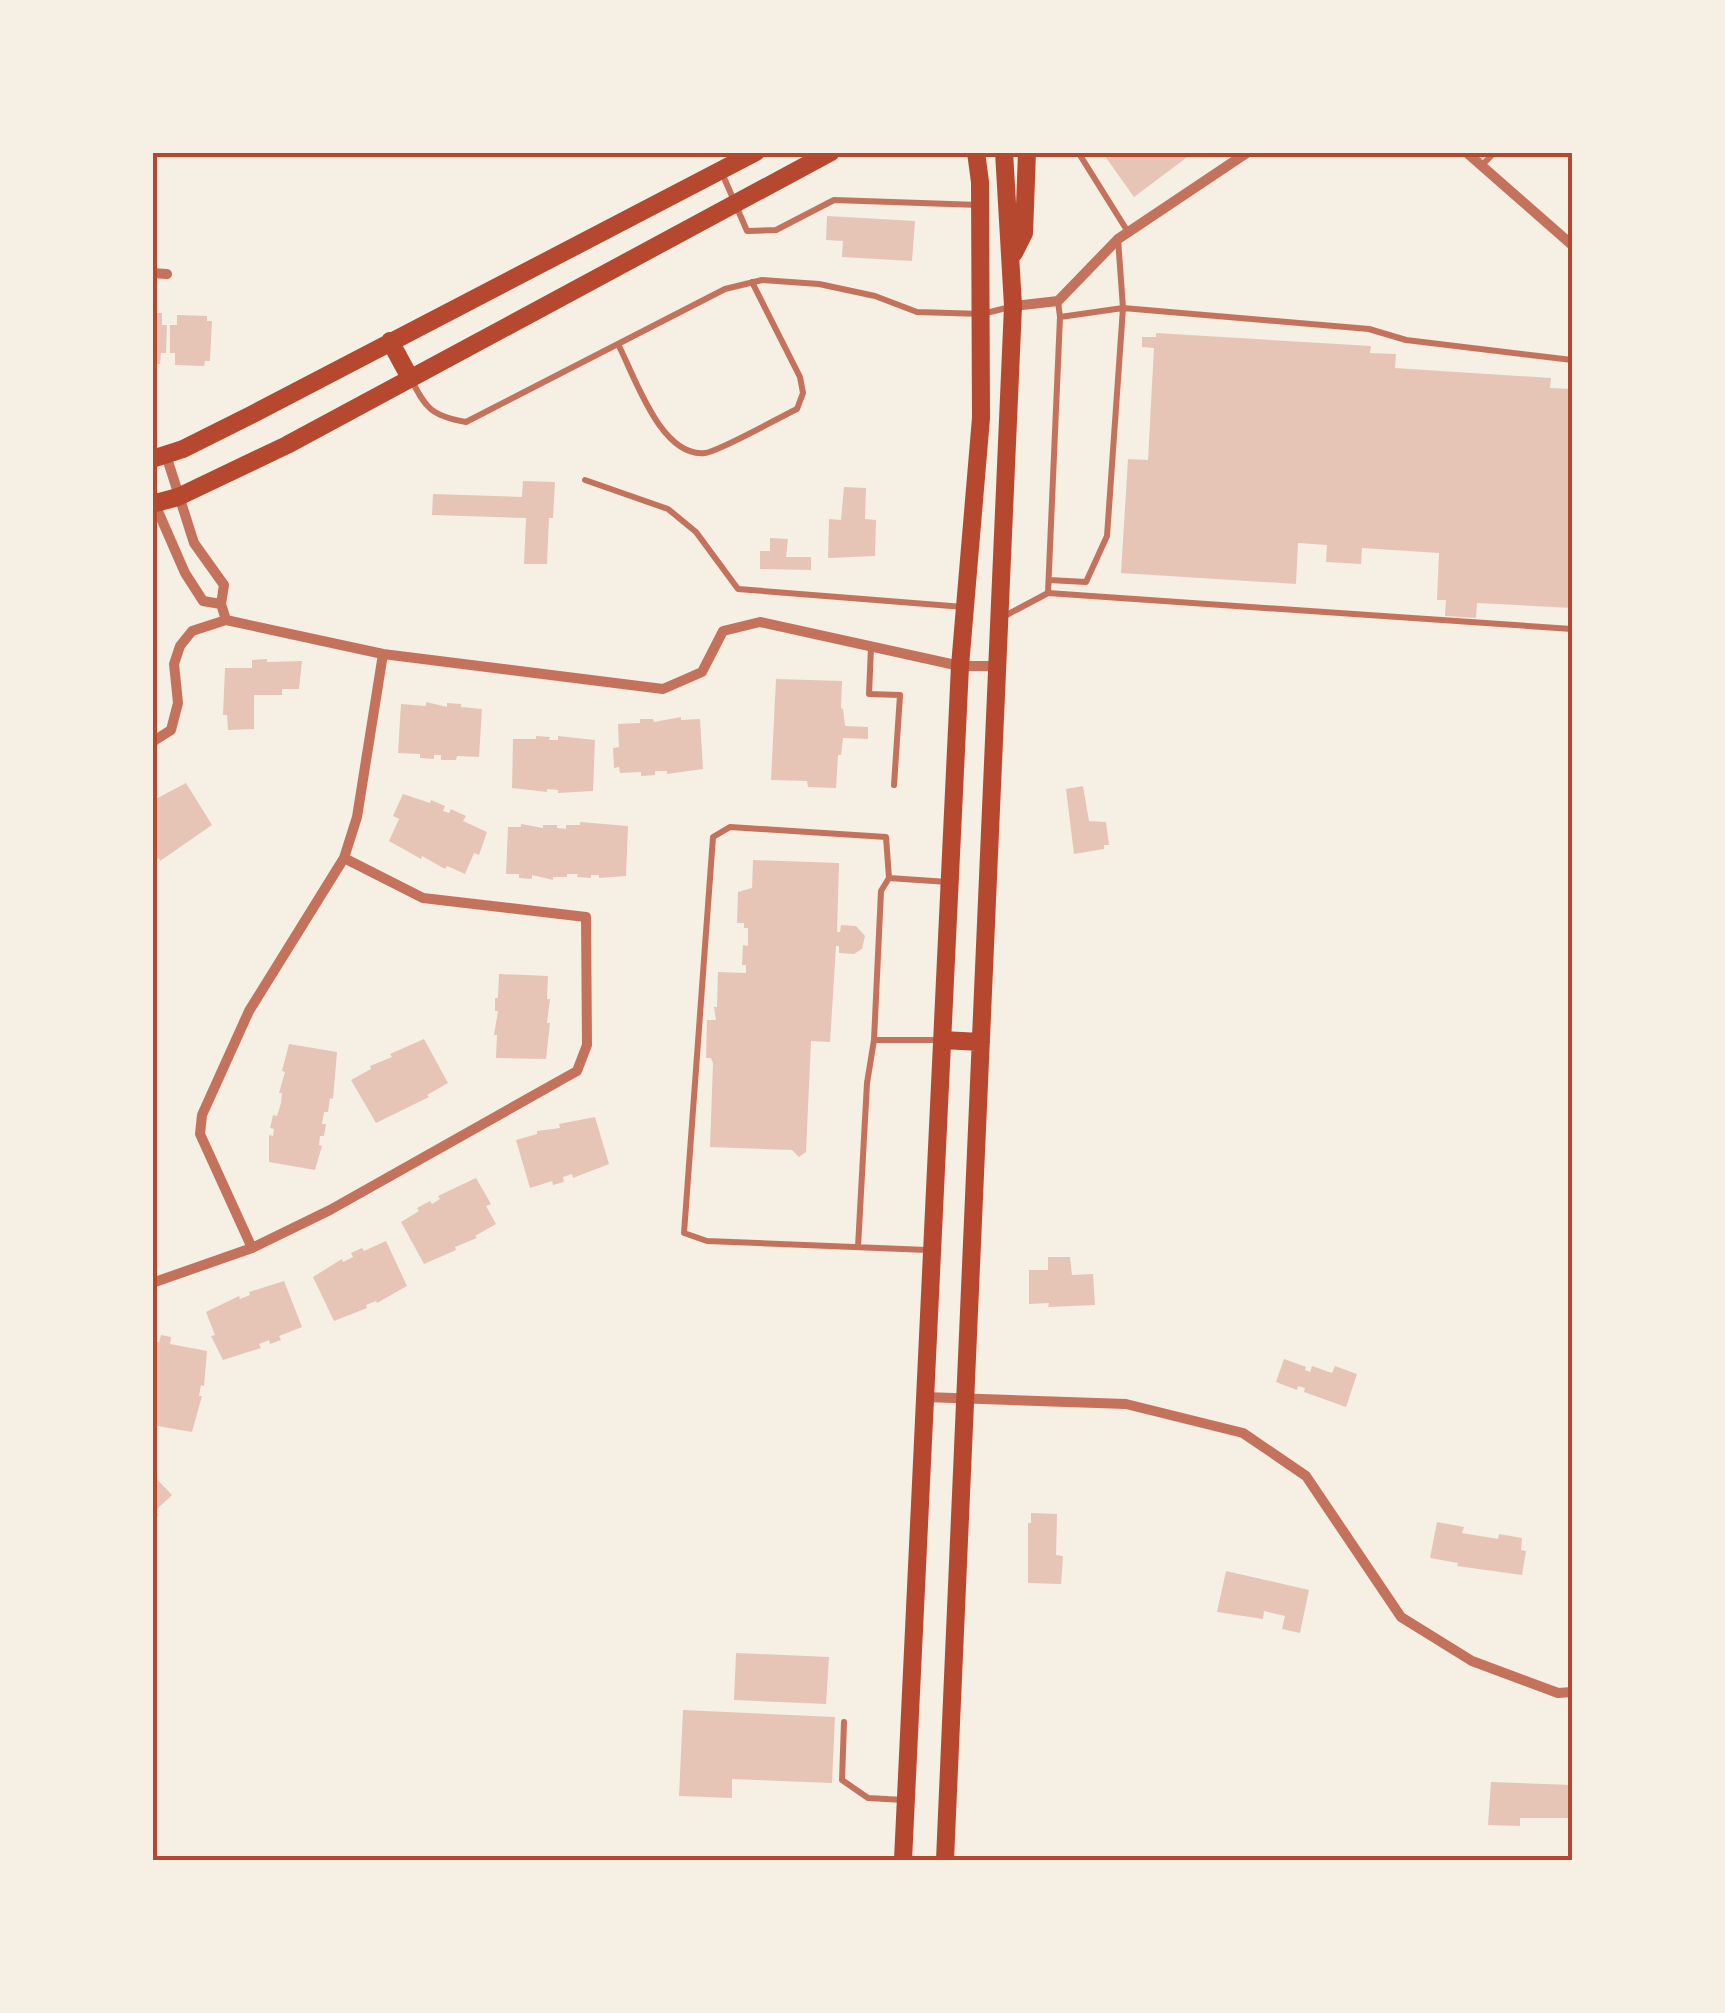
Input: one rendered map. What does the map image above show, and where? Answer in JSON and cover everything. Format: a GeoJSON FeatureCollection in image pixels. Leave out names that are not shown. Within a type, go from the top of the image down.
{"type":"FeatureCollection","features":[{"type":"Feature","properties":{"kind":"main road"},"geometry":{"type":"LineString","coordinates":[[159,457],[254,413],[756,152]]}},
{"type":"Feature","properties":{"kind":"main road"},"geometry":{"type":"LineString","coordinates":[[903,1860],[960,666],[981,418],[976,152]]}},
{"type":"Feature","properties":{"kind":"main road"},"geometry":{"type":"LineString","coordinates":[[945,1860],[1013,306],[1004,152]]}},
{"type":"Feature","properties":{"kind":"main road"},"geometry":{"type":"LineString","coordinates":[[1012,258],[1024,233],[1027,152]]}},
{"type":"Feature","properties":{"kind":"main road"},"geometry":{"type":"LineString","coordinates":[[153,502],[178,498],[287,444],[829,153]]}},
{"type":"Feature","properties":{"kind":"main road"},"geometry":{"type":"LineString","coordinates":[[390,341],[410,378]]}},
{"type":"Feature","properties":{"kind":"main road"},"geometry":{"type":"LineString","coordinates":[[942,1040],[980,1042]]}},
{"type":"Feature","properties":{"kind":"street"},"geometry":{"type":"LineString","coordinates":[[1013,306],[1058,301],[1118,239],[1248,152]]}},
{"type":"Feature","properties":{"kind":"street"},"geometry":{"type":"LineString","coordinates":[[1466,152],[1572,245]]}},
{"type":"Feature","properties":{"kind":"street"},"geometry":{"type":"LineString","coordinates":[[152,273],[167,274]]}},
{"type":"Feature","properties":{"kind":"street"},"geometry":{"type":"LineString","coordinates":[[159,457],[194,543],[224,586],[221,604],[226,620]]}},
{"type":"Feature","properties":{"kind":"street"},"geometry":{"type":"LineString","coordinates":[[153,502],[185,573],[204,601],[221,604]]}},
{"type":"Feature","properties":{"kind":"street"},"geometry":{"type":"LineString","coordinates":[[152,742],[170,730],[178,703],[174,664],[180,646],[192,631],[226,620],[383,654],[662,689],[702,672],[722,631],[760,622],[960,666],[1000,666]]}},
{"type":"Feature","properties":{"kind":"street"},"geometry":{"type":"LineString","coordinates":[[252,1248],[200,1134],[202,1115],[248,1011],[344,858],[357,816],[383,654]]}},
{"type":"Feature","properties":{"kind":"street"},"geometry":{"type":"LineString","coordinates":[[152,1282],[252,1248],[372,1188],[578,1071],[587,1045],[586,916],[423,898],[344,858]]}},
{"type":"Feature","properties":{"kind":"street"},"geometry":{"type":"LineString","coordinates":[[925,1396],[1126,1404],[1244,1433],[1306,1476],[1401,1617],[1472,1661],[1558,1692],[1572,1692]]}},
{"type":"Feature","properties":{"kind":"lane"},"geometry":{"type":"LineString","coordinates":[[1078,152],[1128,232]]}},
{"type":"Feature","properties":{"kind":"lane"},"geometry":{"type":"LineString","coordinates":[[1481,166],[1494,152]]}},
{"type":"Feature","properties":{"kind":"lane"},"geometry":{"type":"LineString","coordinates":[[721,170],[748,231],[776,230],[834,200],[980,206]]}},
{"type":"Feature","properties":{"kind":"lane"},"geometry":{"type":"LineString","coordinates":[[1049,580],[1086,582],[1107,536],[1123,308],[1118,239]]}},
{"type":"Feature","properties":{"kind":"lane"},"geometry":{"type":"LineString","coordinates":[[410,378],[423,404],[441,418],[466,422],[725,289],[762,280],[818,284],[875,296],[917,312],[982,314],[1013,306]]}},
{"type":"Feature","properties":{"kind":"lane"},"geometry":{"type":"LineString","coordinates":[[618,344],[666,438],[680,450],[706,453],[796,409],[802,393],[800,377],[752,282]]}},
{"type":"Feature","properties":{"kind":"lane"},"geometry":{"type":"LineString","coordinates":[[1048,593],[1058,301]]}},
{"type":"Feature","properties":{"kind":"lane"},"geometry":{"type":"LineString","coordinates":[[1060,317],[1123,308],[1369,329],[1406,340],[1572,360]]}},
{"type":"Feature","properties":{"kind":"lane"},"geometry":{"type":"LineString","coordinates":[[585,480],[668,509],[696,532],[738,590],[965,607]]}},
{"type":"Feature","properties":{"kind":"lane"},"geometry":{"type":"LineString","coordinates":[[1002,618],[1048,593],[1572,630]]}},
{"type":"Feature","properties":{"kind":"lane"},"geometry":{"type":"LineString","coordinates":[[871,647],[869,694],[900,696],[894,785]]}},
{"type":"Feature","properties":{"kind":"lane"},"geometry":{"type":"LineString","coordinates":[[858,1247],[881,891],[890,878],[886,837],[730,827],[713,837],[684,1233],[707,1241],[932,1250]]}},
{"type":"Feature","properties":{"kind":"lane"},"geometry":{"type":"LineString","coordinates":[[890,878],[949,882]]}},
{"type":"Feature","properties":{"kind":"lane"},"geometry":{"type":"LineString","coordinates":[[874,1040],[942,1040]]}},
{"type":"Feature","properties":{"kind":"lane"},"geometry":{"type":"LineString","coordinates":[[844,1722],[842,1780],[868,1798],[906,1800]]}},
{"type":"Feature","properties":{"kind":"building"},"geometry":{"type":"Polygon","coordinates":[[[1102,152],[1194,152],[1134,197],[1102,152]]]}},
{"type":"Feature","properties":{"kind":"building"},"geometry":{"type":"Polygon","coordinates":[[[827,216],[915,221],[912,261],[842,257],[843,241],[826,240],[827,216]]]}},
{"type":"Feature","properties":{"kind":"building"},"geometry":{"type":"Polygon","coordinates":[[[152,313],[162,313],[162,325],[167,325],[166,353],[161,353],[160,364],[152,364],[152,313]]]}},
{"type":"Feature","properties":{"kind":"building"},"geometry":{"type":"Polygon","coordinates":[[[177,315],[207,316],[207,321],[212,321],[210,361],[205,361],[204,366],[175,365],[175,353],[170,353],[170,325],[177,325],[177,315]]]}},
{"type":"Feature","properties":{"kind":"building"},"geometry":{"type":"Polygon","coordinates":[[[1156,333],[1371,346],[1370,353],[1396,354],[1395,368],[1551,378],[1550,388],[1572,389],[1572,608],[1477,603],[1476,618],[1445,616],[1446,600],[1437,600],[1439,553],[1362,548],[1361,564],[1326,562],[1327,545],[1298,543],[1296,584],[1121,573],[1128,459],[1148,460],[1154,348],[1142,347],[1142,337],[1156,337],[1156,333]]]}},
{"type":"Feature","properties":{"kind":"building"},"geometry":{"type":"Polygon","coordinates":[[[523,481],[555,482],[547,564],[524,564],[526,518],[432,515],[433,494],[522,497],[523,481]]]}},
{"type":"Feature","properties":{"kind":"building"},"geometry":{"type":"Polygon","coordinates":[[[844,487],[866,488],[865,519],[876,520],[875,556],[828,558],[829,519],[841,520],[844,487]]]}},
{"type":"Feature","properties":{"kind":"building"},"geometry":{"type":"Polygon","coordinates":[[[770,538],[788,539],[786,557],[811,557],[811,570],[760,569],[760,551],[770,551],[770,538]]]}},
{"type":"Feature","properties":{"kind":"building"},"geometry":{"type":"Polygon","coordinates":[[[252,660],[302,661],[299,689],[282,689],[282,695],[254,695],[254,729],[228,730],[227,715],[223,715],[225,668],[252,668],[252,660]]]}},
{"type":"Feature","properties":{"kind":"building"},"geometry":{"type":"Polygon","coordinates":[[[776,679],[842,681],[845,726],[868,727],[868,739],[843,738],[836,788],[808,787],[807,781],[771,780],[776,679]]]}},
{"type":"Feature","properties":{"kind":"building"},"geometry":{"type":"Polygon","coordinates":[[[426,702],[482,709],[479,757],[441,760],[441,755],[434,755],[434,759],[398,753],[401,704],[426,706],[426,702]]]}},
{"type":"Feature","properties":{"kind":"building"},"geometry":{"type":"Polygon","coordinates":[[[681,717],[700,719],[703,769],[667,774],[655,771],[655,775],[641,776],[641,772],[620,773],[619,767],[614,768],[613,748],[619,747],[618,724],[681,717]]]}},
{"type":"Feature","properties":{"kind":"building"},"geometry":{"type":"Polygon","coordinates":[[[558,736],[595,740],[593,791],[558,793],[512,788],[513,739],[550,737],[549,740],[558,740],[558,736]]]}},
{"type":"Feature","properties":{"kind":"building"},"geometry":{"type":"Polygon","coordinates":[[[186,783],[212,825],[160,861],[159,858],[152,862],[152,801],[186,783]]]}},
{"type":"Feature","properties":{"kind":"building"},"geometry":{"type":"Polygon","coordinates":[[[1083,786],[1089,821],[1106,822],[1109,845],[1074,854],[1066,789],[1083,786]]]}},
{"type":"Feature","properties":{"kind":"building"},"geometry":{"type":"Polygon","coordinates":[[[403,794],[445,806],[443,811],[449,813],[451,809],[466,816],[463,821],[487,832],[479,855],[474,853],[465,874],[447,866],[445,869],[422,856],[421,859],[389,841],[399,819],[393,816],[403,794]]]}},
{"type":"Feature","properties":{"kind":"building"},"geometry":{"type":"Polygon","coordinates":[[[580,822],[628,826],[626,876],[591,878],[567,874],[553,880],[506,874],[508,827],[557,825],[566,829],[566,825],[580,822]]]}},
{"type":"Feature","properties":{"kind":"building"},"geometry":{"type":"Polygon","coordinates":[[[753,860],[839,863],[837,932],[841,925],[856,926],[865,936],[862,949],[854,954],[839,953],[836,946],[830,1042],[811,1041],[806,1152],[799,1157],[792,1150],[710,1147],[713,1063],[706,1058],[707,1020],[716,1020],[718,972],[746,973],[746,965],[742,965],[748,928],[737,923],[738,892],[752,888],[753,860]]]}},
{"type":"Feature","properties":{"kind":"building"},"geometry":{"type":"Polygon","coordinates":[[[499,974],[548,976],[550,1023],[546,1059],[496,1058],[495,998],[499,974]]]}},
{"type":"Feature","properties":{"kind":"building"},"geometry":{"type":"Polygon","coordinates":[[[424,1039],[448,1083],[429,1097],[376,1123],[351,1080],[392,1057],[390,1054],[424,1039]]]}},
{"type":"Feature","properties":{"kind":"building"},"geometry":{"type":"Polygon","coordinates":[[[289,1044],[337,1052],[333,1099],[330,1098],[328,1112],[324,1112],[322,1124],[326,1124],[324,1136],[320,1136],[322,1146],[315,1170],[269,1162],[269,1135],[273,1136],[274,1129],[270,1128],[281,1103],[279,1093],[289,1044]]]}},
{"type":"Feature","properties":{"kind":"building"},"geometry":{"type":"Polygon","coordinates":[[[595,1117],[609,1164],[573,1178],[572,1174],[563,1177],[564,1182],[553,1185],[552,1181],[530,1188],[516,1140],[537,1131],[560,1128],[559,1124],[595,1117]]]}},
{"type":"Feature","properties":{"kind":"building"},"geometry":{"type":"Polygon","coordinates":[[[476,1178],[491,1204],[486,1206],[496,1224],[455,1247],[456,1250],[424,1264],[401,1222],[419,1211],[417,1208],[430,1201],[432,1204],[440,1199],[438,1196],[476,1178]]]}},
{"type":"Feature","properties":{"kind":"building"},"geometry":{"type":"Polygon","coordinates":[[[386,1241],[407,1286],[334,1321],[313,1277],[342,1259],[343,1262],[353,1257],[351,1253],[386,1241]]]}},
{"type":"Feature","properties":{"kind":"building"},"geometry":{"type":"Polygon","coordinates":[[[1048,1257],[1070,1257],[1072,1275],[1093,1274],[1095,1305],[1029,1304],[1029,1270],[1048,1270],[1048,1257]]]}},
{"type":"Feature","properties":{"kind":"building"},"geometry":{"type":"Polygon","coordinates":[[[284,1281],[302,1327],[279,1336],[281,1340],[270,1344],[269,1340],[259,1344],[261,1348],[223,1360],[211,1336],[215,1335],[206,1312],[284,1281]]]}},
{"type":"Feature","properties":{"kind":"building"},"geometry":{"type":"Polygon","coordinates":[[[161,1335],[171,1337],[170,1344],[207,1351],[204,1386],[201,1385],[202,1396],[192,1432],[152,1425],[152,1359],[155,1342],[159,1342],[161,1335]]]}},
{"type":"Feature","properties":{"kind":"building"},"geometry":{"type":"Polygon","coordinates":[[[1284,1359],[1310,1372],[1312,1366],[1332,1373],[1335,1366],[1357,1374],[1346,1407],[1304,1392],[1305,1388],[1298,1386],[1297,1390],[1276,1382],[1284,1359]]]}},
{"type":"Feature","properties":{"kind":"building"},"geometry":{"type":"Polygon","coordinates":[[[152,1474],[172,1495],[155,1511],[158,1515],[152,1520],[152,1474]]]}},
{"type":"Feature","properties":{"kind":"building"},"geometry":{"type":"Polygon","coordinates":[[[1031,1513],[1057,1514],[1056,1555],[1063,1556],[1061,1584],[1028,1583],[1031,1513]]]}},
{"type":"Feature","properties":{"kind":"building"},"geometry":{"type":"Polygon","coordinates":[[[1437,1522],[1464,1527],[1462,1533],[1522,1538],[1521,1550],[1526,1551],[1522,1575],[1430,1558],[1437,1522]]]}},
{"type":"Feature","properties":{"kind":"building"},"geometry":{"type":"Polygon","coordinates":[[[1226,1571],[1309,1590],[1300,1633],[1282,1629],[1285,1616],[1264,1611],[1263,1619],[1217,1612],[1226,1571]]]}},
{"type":"Feature","properties":{"kind":"building"},"geometry":{"type":"Polygon","coordinates":[[[736,1653],[829,1657],[826,1704],[734,1700],[736,1653]]]}},
{"type":"Feature","properties":{"kind":"building"},"geometry":{"type":"Polygon","coordinates":[[[683,1710],[835,1717],[832,1783],[732,1779],[732,1798],[679,1796],[683,1710]]]}},
{"type":"Feature","properties":{"kind":"building"},"geometry":{"type":"Polygon","coordinates":[[[1491,1782],[1571,1785],[1570,1818],[1520,1818],[1520,1826],[1488,1825],[1491,1782]]]}}]}
